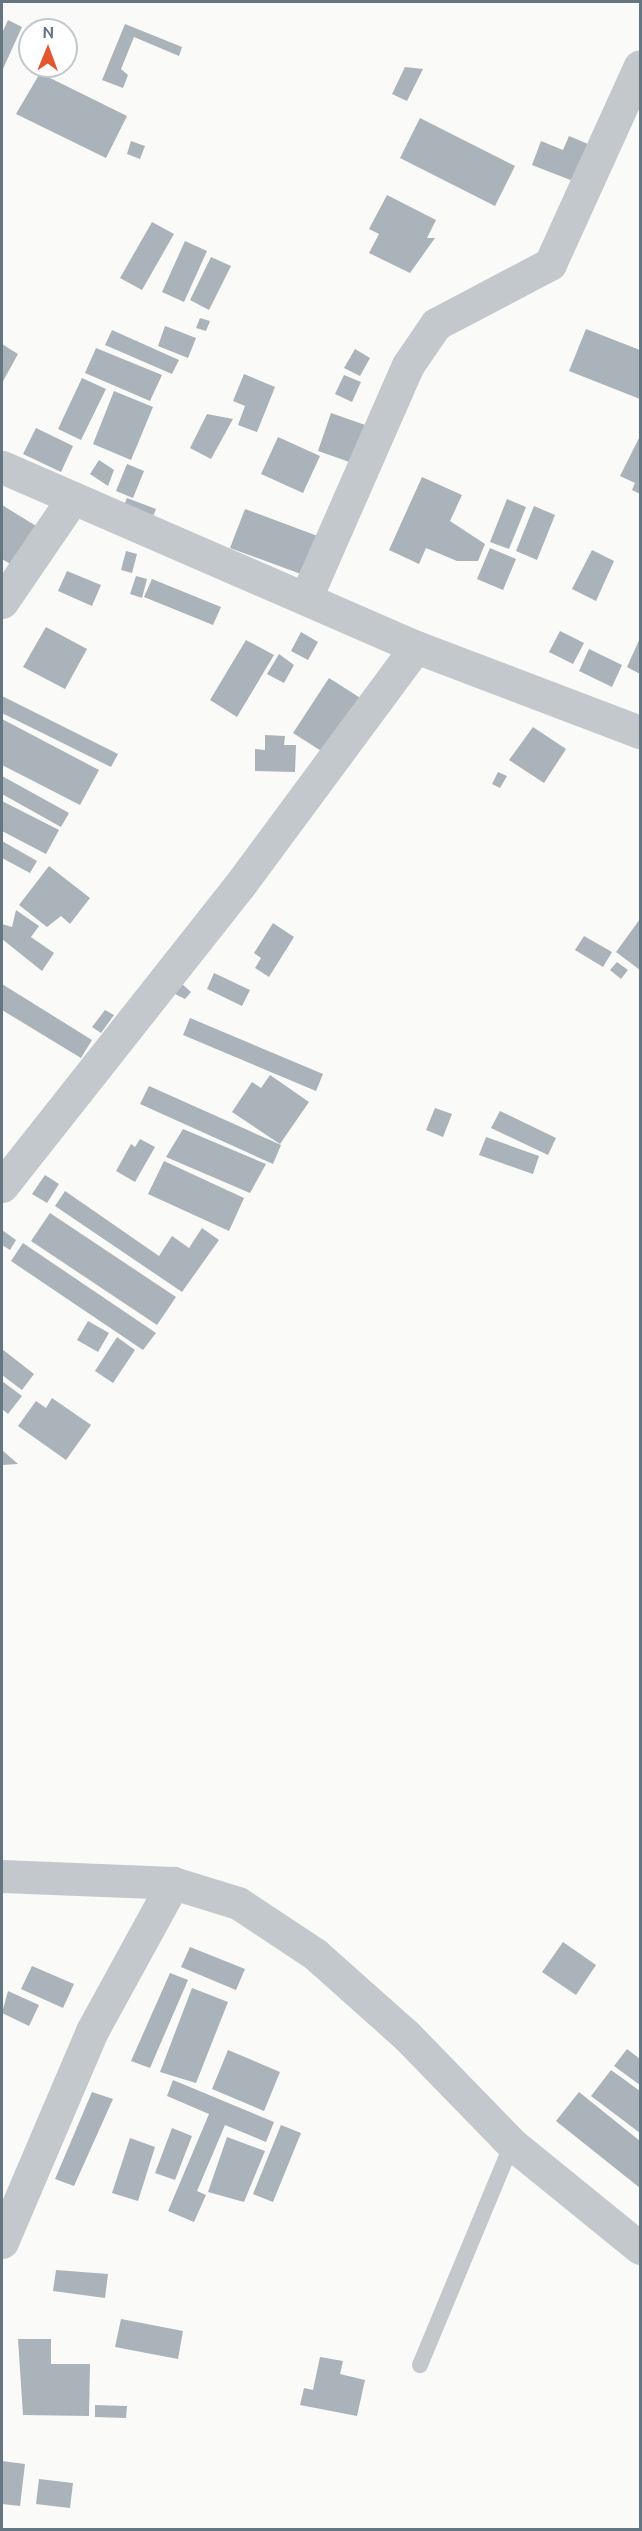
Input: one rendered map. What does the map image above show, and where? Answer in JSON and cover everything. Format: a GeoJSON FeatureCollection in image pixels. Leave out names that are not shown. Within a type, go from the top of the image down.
{"type":"FeatureCollection","features":[{"type":"Feature","properties":{"kind":"street"},"geometry":{"type":"LineString","coordinates":[[307,595],[408,365],[436,324],[550,264],[640,66]]}},
{"type":"Feature","properties":{"kind":"street"},"geometry":{"type":"LineString","coordinates":[[2,467],[307,595],[416,647],[640,732]]}},
{"type":"Feature","properties":{"kind":"street"},"geometry":{"type":"LineString","coordinates":[[2,602],[73,498]]}},
{"type":"Feature","properties":{"kind":"street"},"geometry":{"type":"LineString","coordinates":[[2,1186],[239,886],[416,647]]}},
{"type":"Feature","properties":{"kind":"street"},"geometry":{"type":"LineString","coordinates":[[2,1876],[173,1883],[238,1903],[315,1954],[407,2036],[512,2144],[640,2248]]}},
{"type":"Feature","properties":{"kind":"street"},"geometry":{"type":"LineString","coordinates":[[2,2241],[92,2031],[173,1883]]}},
{"type":"Feature","properties":{"kind":"lane"},"geometry":{"type":"LineString","coordinates":[[420,2365],[512,2144]]}},
{"type":"Feature","properties":{"kind":"building"},"geometry":{"type":"Polygon","coordinates":[[[8,20],[18,25],[18,36],[2,71],[2,33],[8,20]]]}},
{"type":"Feature","properties":{"kind":"building"},"geometry":{"type":"Polygon","coordinates":[[[125,24],[182,47],[179,56],[134,37],[121,69],[128,75],[123,88],[102,80],[125,24]]]}},
{"type":"Feature","properties":{"kind":"building"},"geometry":{"type":"Polygon","coordinates":[[[405,67],[423,69],[407,101],[392,94],[405,67]]]}},
{"type":"Feature","properties":{"kind":"building"},"geometry":{"type":"Polygon","coordinates":[[[37,78],[50,78],[127,116],[106,158],[16,114],[37,78]]]}},
{"type":"Feature","properties":{"kind":"building"},"geometry":{"type":"Polygon","coordinates":[[[420,118],[515,166],[495,206],[400,158],[420,118]]]}},
{"type":"Feature","properties":{"kind":"building"},"geometry":{"type":"Polygon","coordinates":[[[569,136],[588,144],[573,181],[532,165],[541,141],[563,150],[569,136]]]}},
{"type":"Feature","properties":{"kind":"building"},"geometry":{"type":"Polygon","coordinates":[[[131,141],[145,146],[140,159],[127,154],[131,141]]]}},
{"type":"Feature","properties":{"kind":"building"},"geometry":{"type":"Polygon","coordinates":[[[387,195],[436,220],[427,238],[435,238],[410,273],[369,253],[379,234],[369,229],[387,195]]]}},
{"type":"Feature","properties":{"kind":"building"},"geometry":{"type":"Polygon","coordinates":[[[152,222],[174,234],[142,290],[120,278],[152,222]]]}},
{"type":"Feature","properties":{"kind":"building"},"geometry":{"type":"Polygon","coordinates":[[[185,241],[207,251],[184,302],[162,292],[185,241]]]}},
{"type":"Feature","properties":{"kind":"building"},"geometry":{"type":"Polygon","coordinates":[[[211,257],[231,266],[209,310],[190,300],[211,257]]]}},
{"type":"Feature","properties":{"kind":"building"},"geometry":{"type":"Polygon","coordinates":[[[200,318],[210,321],[206,331],[196,328],[200,318]]]}},
{"type":"Feature","properties":{"kind":"building"},"geometry":{"type":"Polygon","coordinates":[[[165,326],[196,338],[188,358],[158,346],[165,326]]]}},
{"type":"Feature","properties":{"kind":"building"},"geometry":{"type":"Polygon","coordinates":[[[586,329],[640,350],[640,399],[569,371],[586,329]]]}},
{"type":"Feature","properties":{"kind":"building"},"geometry":{"type":"Polygon","coordinates":[[[112,330],[179,360],[172,374],[105,345],[112,330]]]}},
{"type":"Feature","properties":{"kind":"building"},"geometry":{"type":"Polygon","coordinates":[[[2,344],[18,354],[2,383],[2,344]]]}},
{"type":"Feature","properties":{"kind":"building"},"geometry":{"type":"Polygon","coordinates":[[[96,348],[162,375],[150,401],[85,373],[96,348]]]}},
{"type":"Feature","properties":{"kind":"building"},"geometry":{"type":"Polygon","coordinates":[[[355,349],[370,358],[360,376],[344,368],[355,349]]]}},
{"type":"Feature","properties":{"kind":"building"},"geometry":{"type":"Polygon","coordinates":[[[244,374],[275,387],[257,432],[238,425],[245,406],[233,401],[244,374]]]}},
{"type":"Feature","properties":{"kind":"building"},"geometry":{"type":"Polygon","coordinates":[[[344,375],[361,382],[352,402],[335,394],[344,375]]]}},
{"type":"Feature","properties":{"kind":"building"},"geometry":{"type":"Polygon","coordinates":[[[82,378],[106,389],[81,440],[58,429],[82,378]]]}},
{"type":"Feature","properties":{"kind":"building"},"geometry":{"type":"Polygon","coordinates":[[[114,391],[153,407],[131,460],[93,444],[114,391]]]}},
{"type":"Feature","properties":{"kind":"building"},"geometry":{"type":"Polygon","coordinates":[[[331,413],[371,427],[358,465],[318,451],[331,413]]]}},
{"type":"Feature","properties":{"kind":"building"},"geometry":{"type":"Polygon","coordinates":[[[207,414],[233,419],[211,459],[190,448],[207,414]]]}},
{"type":"Feature","properties":{"kind":"building"},"geometry":{"type":"Polygon","coordinates":[[[36,428],[73,446],[61,472],[23,454],[36,428]]]}},
{"type":"Feature","properties":{"kind":"building"},"geometry":{"type":"Polygon","coordinates":[[[640,436],[640,494],[632,490],[635,483],[620,476],[640,436]]]}},
{"type":"Feature","properties":{"kind":"building"},"geometry":{"type":"Polygon","coordinates":[[[278,437],[320,456],[303,493],[261,474],[278,437]]]}},
{"type":"Feature","properties":{"kind":"building"},"geometry":{"type":"Polygon","coordinates":[[[99,460],[114,470],[108,486],[90,474],[99,460]]]}},
{"type":"Feature","properties":{"kind":"building"},"geometry":{"type":"Polygon","coordinates":[[[127,464],[144,471],[133,498],[116,491],[127,464]]]}},
{"type":"Feature","properties":{"kind":"building"},"geometry":{"type":"Polygon","coordinates":[[[422,477],[462,495],[450,521],[485,544],[478,561],[457,561],[426,548],[419,564],[389,550],[422,477]]]}},
{"type":"Feature","properties":{"kind":"building"},"geometry":{"type":"Polygon","coordinates":[[[127,498],[156,509],[149,526],[120,516],[127,498]]]}},
{"type":"Feature","properties":{"kind":"building"},"geometry":{"type":"Polygon","coordinates":[[[507,499],[526,507],[509,549],[490,542],[507,499]]]}},
{"type":"Feature","properties":{"kind":"building"},"geometry":{"type":"Polygon","coordinates":[[[2,505],[41,529],[17,568],[2,559],[2,505]]]}},
{"type":"Feature","properties":{"kind":"building"},"geometry":{"type":"Polygon","coordinates":[[[534,506],[555,515],[537,560],[516,551],[534,506]]]}},
{"type":"Feature","properties":{"kind":"building"},"geometry":{"type":"Polygon","coordinates":[[[245,509],[323,538],[309,577],[230,548],[245,509]]]}},
{"type":"Feature","properties":{"kind":"building"},"geometry":{"type":"Polygon","coordinates":[[[490,548],[516,559],[503,590],[477,579],[490,548]]]}},
{"type":"Feature","properties":{"kind":"building"},"geometry":{"type":"Polygon","coordinates":[[[592,550],[614,561],[596,601],[572,589],[592,550]]]}},
{"type":"Feature","properties":{"kind":"building"},"geometry":{"type":"Polygon","coordinates":[[[126,551],[137,554],[132,573],[121,570],[126,551]]]}},
{"type":"Feature","properties":{"kind":"building"},"geometry":{"type":"Polygon","coordinates":[[[67,571],[101,585],[92,606],[58,591],[67,571]]]}},
{"type":"Feature","properties":{"kind":"building"},"geometry":{"type":"Polygon","coordinates":[[[136,576],[147,579],[142,598],[130,594],[136,576]]]}},
{"type":"Feature","properties":{"kind":"building"},"geometry":{"type":"Polygon","coordinates":[[[152,579],[221,607],[213,625],[144,597],[152,579]]]}},
{"type":"Feature","properties":{"kind":"building"},"geometry":{"type":"Polygon","coordinates":[[[46,627],[87,649],[65,689],[23,667],[46,627]]]}},
{"type":"Feature","properties":{"kind":"building"},"geometry":{"type":"Polygon","coordinates":[[[560,631],[584,643],[573,664],[549,652],[560,631]]]}},
{"type":"Feature","properties":{"kind":"building"},"geometry":{"type":"Polygon","coordinates":[[[301,632],[318,642],[308,660],[291,651],[301,632]]]}},
{"type":"Feature","properties":{"kind":"building"},"geometry":{"type":"Polygon","coordinates":[[[640,638],[640,674],[627,667],[640,638]]]}},
{"type":"Feature","properties":{"kind":"building"},"geometry":{"type":"Polygon","coordinates":[[[246,640],[274,655],[237,717],[210,700],[246,640]]]}},
{"type":"Feature","properties":{"kind":"building"},"geometry":{"type":"Polygon","coordinates":[[[589,649],[622,665],[612,687],[579,671],[589,649]]]}},
{"type":"Feature","properties":{"kind":"building"},"geometry":{"type":"Polygon","coordinates":[[[279,654],[294,665],[284,683],[267,674],[279,654]]]}},
{"type":"Feature","properties":{"kind":"building"},"geometry":{"type":"Polygon","coordinates":[[[329,678],[362,699],[326,754],[293,733],[329,678]]]}},
{"type":"Feature","properties":{"kind":"building"},"geometry":{"type":"Polygon","coordinates":[[[2,696],[118,754],[111,767],[2,713],[2,696]]]}},
{"type":"Feature","properties":{"kind":"building"},"geometry":{"type":"Polygon","coordinates":[[[2,719],[99,770],[80,805],[2,765],[2,719]]]}},
{"type":"Feature","properties":{"kind":"building"},"geometry":{"type":"Polygon","coordinates":[[[533,727],[566,749],[544,783],[509,760],[533,727]]]}},
{"type":"Feature","properties":{"kind":"building"},"geometry":{"type":"Polygon","coordinates":[[[265,735],[285,736],[284,745],[296,745],[295,772],[255,771],[255,749],[265,750],[265,735]]]}},
{"type":"Feature","properties":{"kind":"building"},"geometry":{"type":"Polygon","coordinates":[[[498,772],[507,776],[500,788],[492,784],[498,772]]]}},
{"type":"Feature","properties":{"kind":"building"},"geometry":{"type":"Polygon","coordinates":[[[2,776],[69,813],[61,827],[2,794],[2,776]]]}},
{"type":"Feature","properties":{"kind":"building"},"geometry":{"type":"Polygon","coordinates":[[[2,801],[59,830],[46,854],[2,831],[2,801]]]}},
{"type":"Feature","properties":{"kind":"building"},"geometry":{"type":"Polygon","coordinates":[[[2,841],[37,861],[30,873],[2,858],[2,841]]]}},
{"type":"Feature","properties":{"kind":"building"},"geometry":{"type":"Polygon","coordinates":[[[49,866],[90,898],[70,924],[61,916],[47,927],[19,905],[49,866]]]}},
{"type":"Feature","properties":{"kind":"building"},"geometry":{"type":"Polygon","coordinates":[[[16,910],[39,926],[31,937],[54,953],[42,971],[2,939],[2,924],[12,927],[16,910]]]}},
{"type":"Feature","properties":{"kind":"building"},"geometry":{"type":"Polygon","coordinates":[[[640,919],[640,970],[616,952],[640,919]]]}},
{"type":"Feature","properties":{"kind":"building"},"geometry":{"type":"Polygon","coordinates":[[[273,923],[294,937],[269,977],[255,968],[261,958],[254,953],[273,923]]]}},
{"type":"Feature","properties":{"kind":"building"},"geometry":{"type":"Polygon","coordinates":[[[584,936],[612,952],[603,967],[575,950],[584,936]]]}},
{"type":"Feature","properties":{"kind":"building"},"geometry":{"type":"Polygon","coordinates":[[[617,962],[628,970],[621,979],[610,970],[617,962]]]}},
{"type":"Feature","properties":{"kind":"building"},"geometry":{"type":"Polygon","coordinates":[[[214,973],[250,990],[242,1006],[207,989],[214,973]]]}},
{"type":"Feature","properties":{"kind":"building"},"geometry":{"type":"Polygon","coordinates":[[[181,983],[191,992],[185,999],[173,993],[181,983]]]}},
{"type":"Feature","properties":{"kind":"building"},"geometry":{"type":"Polygon","coordinates":[[[2,984],[92,1040],[81,1058],[2,1010],[2,984]]]}},
{"type":"Feature","properties":{"kind":"building"},"geometry":{"type":"Polygon","coordinates":[[[105,1010],[114,1015],[101,1033],[92,1027],[105,1010]]]}},
{"type":"Feature","properties":{"kind":"building"},"geometry":{"type":"Polygon","coordinates":[[[190,1018],[323,1074],[316,1091],[183,1035],[190,1018]]]}},
{"type":"Feature","properties":{"kind":"building"},"geometry":{"type":"Polygon","coordinates":[[[270,1075],[309,1102],[280,1144],[232,1112],[252,1082],[261,1088],[270,1075]]]}},
{"type":"Feature","properties":{"kind":"building"},"geometry":{"type":"Polygon","coordinates":[[[149,1086],[281,1145],[273,1164],[140,1104],[149,1086]]]}},
{"type":"Feature","properties":{"kind":"building"},"geometry":{"type":"Polygon","coordinates":[[[435,1108],[452,1114],[443,1137],[426,1130],[435,1108]]]}},
{"type":"Feature","properties":{"kind":"building"},"geometry":{"type":"Polygon","coordinates":[[[500,1111],[556,1138],[548,1155],[491,1128],[500,1111]]]}},
{"type":"Feature","properties":{"kind":"building"},"geometry":{"type":"Polygon","coordinates":[[[183,1129],[266,1164],[250,1193],[166,1157],[183,1129]]]}},
{"type":"Feature","properties":{"kind":"building"},"geometry":{"type":"Polygon","coordinates":[[[486,1137],[539,1156],[533,1174],[479,1155],[486,1137]]]}},
{"type":"Feature","properties":{"kind":"building"},"geometry":{"type":"Polygon","coordinates":[[[140,1139],[155,1147],[135,1182],[116,1171],[131,1144],[135,1147],[140,1139]]]}},
{"type":"Feature","properties":{"kind":"building"},"geometry":{"type":"Polygon","coordinates":[[[164,1161],[244,1198],[229,1231],[148,1194],[164,1161]]]}},
{"type":"Feature","properties":{"kind":"building"},"geometry":{"type":"Polygon","coordinates":[[[45,1175],[59,1184],[47,1203],[32,1194],[45,1175]]]}},
{"type":"Feature","properties":{"kind":"building"},"geometry":{"type":"Polygon","coordinates":[[[65,1191],[159,1256],[172,1236],[189,1248],[202,1228],[219,1240],[182,1292],[55,1206],[65,1191]]]}},
{"type":"Feature","properties":{"kind":"building"},"geometry":{"type":"Polygon","coordinates":[[[50,1213],[176,1297],[157,1325],[31,1241],[50,1213]]]}},
{"type":"Feature","properties":{"kind":"building"},"geometry":{"type":"Polygon","coordinates":[[[2,1230],[16,1240],[10,1250],[2,1245],[2,1230]]]}},
{"type":"Feature","properties":{"kind":"building"},"geometry":{"type":"Polygon","coordinates":[[[23,1243],[156,1333],[143,1350],[11,1261],[23,1243]]]}},
{"type":"Feature","properties":{"kind":"building"},"geometry":{"type":"Polygon","coordinates":[[[88,1321],[109,1333],[98,1352],[77,1340],[88,1321]]]}},
{"type":"Feature","properties":{"kind":"building"},"geometry":{"type":"Polygon","coordinates":[[[117,1337],[135,1350],[113,1383],[95,1371],[117,1337]]]}},
{"type":"Feature","properties":{"kind":"building"},"geometry":{"type":"Polygon","coordinates":[[[2,1349],[34,1374],[22,1390],[2,1375],[2,1349]]]}},
{"type":"Feature","properties":{"kind":"building"},"geometry":{"type":"Polygon","coordinates":[[[2,1381],[22,1396],[8,1414],[2,1409],[2,1381]]]}},
{"type":"Feature","properties":{"kind":"building"},"geometry":{"type":"Polygon","coordinates":[[[52,1398],[91,1425],[66,1460],[18,1426],[36,1401],[46,1408],[52,1398]]]}},
{"type":"Feature","properties":{"kind":"building"},"geometry":{"type":"Polygon","coordinates":[[[2,1450],[18,1464],[2,1465],[2,1450]]]}},
{"type":"Feature","properties":{"kind":"building"},"geometry":{"type":"Polygon","coordinates":[[[563,1942],[596,1965],[576,1995],[542,1972],[563,1942]]]}},
{"type":"Feature","properties":{"kind":"building"},"geometry":{"type":"Polygon","coordinates":[[[190,1947],[245,1969],[236,1990],[181,1967],[190,1947]]]}},
{"type":"Feature","properties":{"kind":"building"},"geometry":{"type":"Polygon","coordinates":[[[32,1966],[74,1984],[63,2008],[21,1989],[32,1966]]]}},
{"type":"Feature","properties":{"kind":"building"},"geometry":{"type":"Polygon","coordinates":[[[170,1973],[188,1980],[150,2068],[131,2061],[170,1973]]]}},
{"type":"Feature","properties":{"kind":"building"},"geometry":{"type":"Polygon","coordinates":[[[192,1988],[228,2002],[196,2083],[160,2072],[192,1988]]]}},
{"type":"Feature","properties":{"kind":"building"},"geometry":{"type":"Polygon","coordinates":[[[8,1991],[39,2005],[29,2026],[2,2013],[8,1991]]]}},
{"type":"Feature","properties":{"kind":"building"},"geometry":{"type":"Polygon","coordinates":[[[627,2049],[640,2059],[640,2085],[614,2066],[627,2049]]]}},
{"type":"Feature","properties":{"kind":"building"},"geometry":{"type":"Polygon","coordinates":[[[228,2050],[280,2072],[264,2111],[212,2089],[228,2050]]]}},
{"type":"Feature","properties":{"kind":"building"},"geometry":{"type":"Polygon","coordinates":[[[611,2070],[640,2091],[640,2133],[591,2096],[611,2070]]]}},
{"type":"Feature","properties":{"kind":"building"},"geometry":{"type":"Polygon","coordinates":[[[173,2080],[274,2122],[266,2142],[225,2125],[197,2191],[206,2195],[194,2222],[168,2211],[209,2114],[167,2096],[173,2080]]]}},
{"type":"Feature","properties":{"kind":"building"},"geometry":{"type":"Polygon","coordinates":[[[92,2092],[113,2099],[74,2186],[55,2179],[92,2092]]]}},
{"type":"Feature","properties":{"kind":"building"},"geometry":{"type":"Polygon","coordinates":[[[579,2092],[640,2141],[640,2188],[556,2121],[579,2092]]]}},
{"type":"Feature","properties":{"kind":"building"},"geometry":{"type":"Polygon","coordinates":[[[281,2125],[301,2133],[273,2202],[253,2194],[281,2125]]]}},
{"type":"Feature","properties":{"kind":"building"},"geometry":{"type":"Polygon","coordinates":[[[172,2128],[192,2136],[175,2180],[155,2173],[172,2128]]]}},
{"type":"Feature","properties":{"kind":"building"},"geometry":{"type":"Polygon","coordinates":[[[227,2137],[265,2151],[244,2202],[208,2192],[227,2137]]]}},
{"type":"Feature","properties":{"kind":"building"},"geometry":{"type":"Polygon","coordinates":[[[130,2138],[155,2147],[138,2201],[112,2193],[130,2138]]]}},
{"type":"Feature","properties":{"kind":"building"},"geometry":{"type":"Polygon","coordinates":[[[56,2270],[108,2274],[105,2298],[53,2291],[56,2270]]]}},
{"type":"Feature","properties":{"kind":"building"},"geometry":{"type":"Polygon","coordinates":[[[121,2319],[183,2331],[178,2359],[115,2347],[121,2319]]]}},
{"type":"Feature","properties":{"kind":"building"},"geometry":{"type":"Polygon","coordinates":[[[18,2339],[51,2339],[51,2364],[90,2364],[89,2416],[23,2415],[18,2339]]]}},
{"type":"Feature","properties":{"kind":"building"},"geometry":{"type":"Polygon","coordinates":[[[320,2357],[343,2361],[340,2374],[365,2380],[357,2416],[300,2405],[304,2388],[313,2390],[320,2357]]]}},
{"type":"Feature","properties":{"kind":"building"},"geometry":{"type":"Polygon","coordinates":[[[95,2405],[127,2406],[126,2418],[95,2417],[95,2405]]]}},
{"type":"Feature","properties":{"kind":"building"},"geometry":{"type":"Polygon","coordinates":[[[2,2461],[25,2464],[20,2506],[2,2504],[2,2461]]]}},
{"type":"Feature","properties":{"kind":"building"},"geometry":{"type":"Polygon","coordinates":[[[39,2479],[73,2483],[70,2508],[36,2504],[39,2479]]]}}]}
